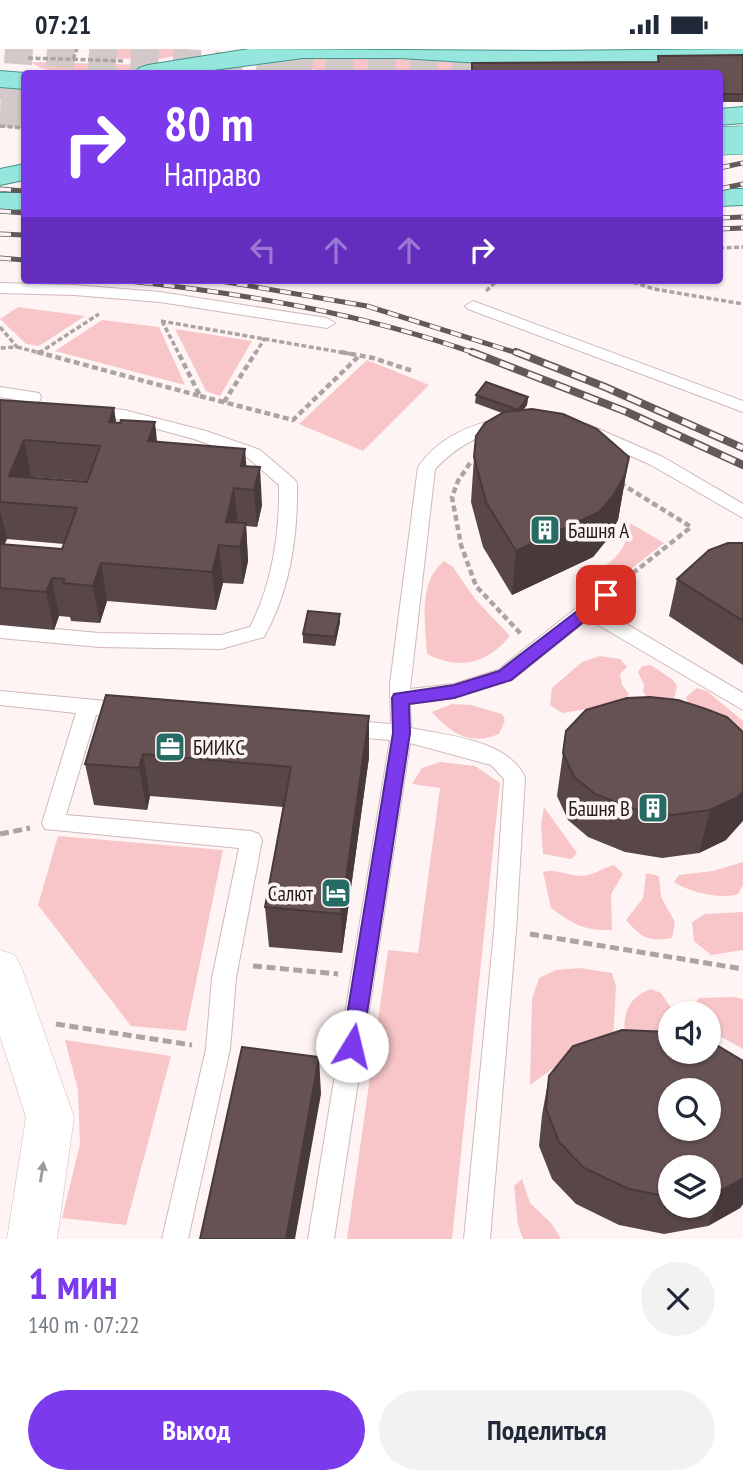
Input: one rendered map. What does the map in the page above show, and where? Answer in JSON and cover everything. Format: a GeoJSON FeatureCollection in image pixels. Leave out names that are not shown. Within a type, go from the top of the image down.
{"type":"FeatureCollection","features":[{"type":"Feature","properties":{"kind":"main road"},"geometry":{"type":"LineString","coordinates":[[141,67],[303,51],[400,51],[545,59],[743,55]]}},
{"type":"Feature","properties":{"kind":"main road"},"geometry":{"type":"LineString","coordinates":[[236,70],[261,67],[281,70]]}},
{"type":"Feature","properties":{"kind":"main road"},"geometry":{"type":"LineString","coordinates":[[0,78],[21,72]]}},
{"type":"Feature","properties":{"kind":"main road"},"geometry":{"type":"LineString","coordinates":[[0,97],[21,99]]}},
{"type":"Feature","properties":{"kind":"main road"},"geometry":{"type":"LineString","coordinates":[[723,110],[743,110]]}},
{"type":"Feature","properties":{"kind":"main road"},"geometry":{"type":"LineString","coordinates":[[723,117],[743,115]]}},
{"type":"Feature","properties":{"kind":"main road"},"geometry":{"type":"LineString","coordinates":[[723,141],[743,140]]}},
{"type":"Feature","properties":{"kind":"main road"},"geometry":{"type":"LineString","coordinates":[[0,177],[21,173]]}},
{"type":"Feature","properties":{"kind":"main road"},"geometry":{"type":"LineString","coordinates":[[723,198],[743,197]]}},
{"type":"Feature","properties":{"kind":"main road"},"geometry":{"type":"LineString","coordinates":[[0,202],[21,201]]}},
{"type":"Feature","properties":{"kind":"street"},"geometry":{"type":"LineString","coordinates":[[0,969],[50,1117],[32,1239]]}},
{"type":"Feature","properties":{"kind":"lane"},"geometry":{"type":"LineString","coordinates":[[0,288],[74,290],[160,297],[327,323]]}},
{"type":"Feature","properties":{"kind":"lane"},"geometry":{"type":"LineString","coordinates":[[473,306],[743,407]]}},
{"type":"Feature","properties":{"kind":"lane"},"geometry":{"type":"LineString","coordinates":[[0,392],[33,397],[35,408],[0,407]]}},
{"type":"Feature","properties":{"kind":"lane"},"geometry":{"type":"LineString","coordinates":[[0,631],[99,640],[221,642],[257,632],[268,609],[289,524],[288,483],[254,454],[200,435],[124,415],[69,411]]}},
{"type":"Feature","properties":{"kind":"lane"},"geometry":{"type":"LineString","coordinates":[[321,1239],[401,733],[400,684],[428,467],[449,443],[483,426],[523,422]]}},
{"type":"Feature","properties":{"kind":"lane"},"geometry":{"type":"LineString","coordinates":[[575,428],[589,430],[657,461],[743,512]]}},
{"type":"Feature","properties":{"kind":"lane"},"geometry":{"type":"LineString","coordinates":[[400,698],[454,691],[505,675],[606,595]]}},
{"type":"Feature","properties":{"kind":"lane"},"geometry":{"type":"LineString","coordinates":[[588,610],[743,702]]}},
{"type":"Feature","properties":{"kind":"lane"},"geometry":{"type":"LineString","coordinates":[[0,698],[143,712]]}},
{"type":"Feature","properties":{"kind":"lane"},"geometry":{"type":"LineString","coordinates":[[88,708],[53,823],[251,840],[227,963],[218,1049],[175,1239]]}},
{"type":"Feature","properties":{"kind":"lane"},"geometry":{"type":"LineString","coordinates":[[320,726],[401,733],[498,759],[515,777],[505,931],[477,1239]]}},
{"type":"Feature","properties":{"kind":"path"},"geometry":{"type":"LineString","coordinates":[[73,59],[77,49]]}},
{"type":"Feature","properties":{"kind":"path"},"geometry":{"type":"LineString","coordinates":[[30,70],[73,59],[141,67]]}},
{"type":"Feature","properties":{"kind":"path"},"geometry":{"type":"LineString","coordinates":[[0,126],[21,128]]}},
{"type":"Feature","properties":{"kind":"path"},"geometry":{"type":"LineString","coordinates":[[723,248],[743,247]]}},
{"type":"Feature","properties":{"kind":"path"},"geometry":{"type":"LineString","coordinates":[[638,284],[743,304]]}},
{"type":"Feature","properties":{"kind":"path"},"geometry":{"type":"LineString","coordinates":[[88,312],[110,314]]}},
{"type":"Feature","properties":{"kind":"path"},"geometry":{"type":"LineString","coordinates":[[39,353],[100,313]]}},
{"type":"Feature","properties":{"kind":"path"},"geometry":{"type":"LineString","coordinates":[[152,320],[360,355],[413,372]]}},
{"type":"Feature","properties":{"kind":"path"},"geometry":{"type":"LineString","coordinates":[[162,321],[200,396]]}},
{"type":"Feature","properties":{"kind":"path"},"geometry":{"type":"LineString","coordinates":[[0,327],[17,347]]}},
{"type":"Feature","properties":{"kind":"path"},"geometry":{"type":"LineString","coordinates":[[224,402],[265,338]]}},
{"type":"Feature","properties":{"kind":"path"},"geometry":{"type":"LineString","coordinates":[[0,348],[17,347],[293,420],[360,355]]}},
{"type":"Feature","properties":{"kind":"path"},"geometry":{"type":"LineString","coordinates":[[478,457],[462,470],[452,500],[456,523],[475,585],[520,633],[530,656]]}},
{"type":"Feature","properties":{"kind":"path"},"geometry":{"type":"LineString","coordinates":[[606,595],[691,527],[609,475]]}},
{"type":"Feature","properties":{"kind":"path"},"geometry":{"type":"LineString","coordinates":[[545,937],[743,969]]}},
{"type":"Feature","properties":{"kind":"path"},"geometry":{"type":"LineString","coordinates":[[227,963],[364,976]]}},
{"type":"Feature","properties":{"kind":"path"},"geometry":{"type":"LineString","coordinates":[[17,1018],[218,1049]]}},
{"type":"Feature","properties":{"kind":"shaded area"},"geometry":{"type":"Polygon","coordinates":[[[97,49],[187,49],[189,53],[160,59],[89,58],[91,52],[97,49]]]}},
{"type":"Feature","properties":{"kind":"shaded area"},"geometry":{"type":"Polygon","coordinates":[[[373,56],[462,62],[463,67],[458,70],[316,70],[295,63],[297,58],[373,56]]]}},
{"type":"Feature","properties":{"kind":"shaded area"},"geometry":{"type":"Polygon","coordinates":[[[31,62],[147,65],[128,70],[40,68],[31,62]]]}},
{"type":"Feature","properties":{"kind":"shaded area"},"geometry":{"type":"Polygon","coordinates":[[[18,307],[85,316],[39,346],[26,344],[0,319],[18,307]]]}},
{"type":"Feature","properties":{"kind":"shaded area"},"geometry":{"type":"Polygon","coordinates":[[[102,320],[159,327],[185,385],[55,351],[102,320]]]}},
{"type":"Feature","properties":{"kind":"shaded area"},"geometry":{"type":"Polygon","coordinates":[[[175,329],[252,341],[220,396],[206,391],[175,329]]]}},
{"type":"Feature","properties":{"kind":"shaded area"},"geometry":{"type":"Polygon","coordinates":[[[367,360],[429,385],[363,451],[299,424],[367,360]]]}},
{"type":"Feature","properties":{"kind":"shaded area"},"geometry":{"type":"Polygon","coordinates":[[[630,523],[664,543],[611,585],[593,574],[619,554],[630,523]]]}},
{"type":"Feature","properties":{"kind":"shaded area"},"geometry":{"type":"Polygon","coordinates":[[[444,561],[453,567],[475,599],[510,636],[491,653],[472,662],[450,662],[427,654],[427,592],[430,580],[444,561]]]}},
{"type":"Feature","properties":{"kind":"shaded area"},"geometry":{"type":"Polygon","coordinates":[[[600,656],[620,659],[627,667],[620,674],[622,685],[629,694],[622,703],[562,713],[550,705],[552,688],[582,662],[600,656]]]}},
{"type":"Feature","properties":{"kind":"shaded area"},"geometry":{"type":"Polygon","coordinates":[[[651,665],[673,680],[677,686],[673,703],[648,698],[643,692],[644,685],[638,672],[642,666],[651,665]]]}},
{"type":"Feature","properties":{"kind":"shaded area"},"geometry":{"type":"Polygon","coordinates":[[[697,688],[707,691],[743,721],[743,751],[688,703],[686,697],[697,688]]]}},
{"type":"Feature","properties":{"kind":"shaded area"},"geometry":{"type":"Polygon","coordinates":[[[452,704],[471,705],[502,714],[505,720],[499,734],[479,739],[454,732],[432,712],[452,704]]]}},
{"type":"Feature","properties":{"kind":"shaded area"},"geometry":{"type":"Polygon","coordinates":[[[440,762],[475,766],[500,783],[452,1239],[347,1239],[388,950],[418,953],[440,788],[412,784],[422,768],[440,762]]]}},
{"type":"Feature","properties":{"kind":"shaded area"},"geometry":{"type":"Polygon","coordinates":[[[544,807],[577,853],[571,859],[543,854],[541,824],[544,807]]]}},
{"type":"Feature","properties":{"kind":"shaded area"},"geometry":{"type":"Polygon","coordinates":[[[58,836],[223,850],[186,1031],[131,1026],[38,905],[58,836]]]}},
{"type":"Feature","properties":{"kind":"shaded area"},"geometry":{"type":"Polygon","coordinates":[[[743,862],[743,885],[738,894],[705,894],[674,882],[679,875],[713,871],[743,862]]]}},
{"type":"Feature","properties":{"kind":"shaded area"},"geometry":{"type":"Polygon","coordinates":[[[614,865],[623,874],[611,894],[612,930],[579,925],[551,908],[543,872],[555,871],[582,876],[614,865]]]}},
{"type":"Feature","properties":{"kind":"shaded area"},"geometry":{"type":"Polygon","coordinates":[[[646,873],[659,876],[661,897],[675,922],[672,938],[651,939],[637,931],[626,920],[643,898],[646,873]]]}},
{"type":"Feature","properties":{"kind":"shaded area"},"geometry":{"type":"Polygon","coordinates":[[[743,912],[743,950],[711,955],[694,941],[692,922],[705,914],[743,912]]]}},
{"type":"Feature","properties":{"kind":"shaded area"},"geometry":{"type":"Polygon","coordinates":[[[580,968],[612,973],[616,986],[613,1043],[565,1060],[530,1085],[532,999],[539,978],[556,970],[580,968]]]}},
{"type":"Feature","properties":{"kind":"shaded area"},"geometry":{"type":"Polygon","coordinates":[[[651,989],[661,993],[666,1001],[658,1001],[658,1044],[625,1034],[626,1012],[633,1001],[651,989]]]}},
{"type":"Feature","properties":{"kind":"shaded area"},"geometry":{"type":"Polygon","coordinates":[[[699,998],[743,999],[743,1049],[721,1037],[721,1001],[697,1001],[699,998]]]}},
{"type":"Feature","properties":{"kind":"shaded area"},"geometry":{"type":"Polygon","coordinates":[[[65,1040],[171,1056],[126,1225],[62,1218],[80,1144],[78,1090],[65,1040]]]}},
{"type":"Feature","properties":{"kind":"shaded area"},"geometry":{"type":"Polygon","coordinates":[[[522,1179],[530,1203],[552,1224],[561,1239],[523,1239],[518,1225],[514,1186],[522,1179]]]}},
{"type":"Feature","properties":{"kind":"building"},"geometry":{"type":"Polygon","coordinates":[[[743,55],[743,94],[723,94],[723,70],[472,70],[472,63],[659,62],[658,56],[743,55]]]}},
{"type":"Feature","properties":{"kind":"building"},"geometry":{"type":"Polygon","coordinates":[[[486,382],[528,397],[518,410],[476,395],[486,382]]]}},
{"type":"Feature","properties":{"kind":"building"},"geometry":{"type":"Polygon","coordinates":[[[0,400],[114,408],[109,422],[155,422],[148,441],[245,449],[241,466],[260,467],[254,490],[234,488],[226,522],[246,523],[240,547],[219,545],[212,572],[101,563],[93,586],[63,583],[64,579],[52,578],[46,592],[0,588],[0,544],[62,549],[77,508],[0,502],[0,400]],[[24,440],[9,476],[87,482],[100,446],[24,440]]]}},
{"type":"Feature","properties":{"kind":"building"},"geometry":{"type":"Polygon","coordinates":[[[532,409],[563,414],[597,429],[629,457],[625,475],[613,496],[599,512],[516,551],[486,502],[474,457],[476,436],[485,423],[504,412],[532,409]]]}},
{"type":"Feature","properties":{"kind":"building"},"geometry":{"type":"Polygon","coordinates":[[[728,543],[743,543],[743,621],[677,579],[709,550],[728,543]]]}},
{"type":"Feature","properties":{"kind":"building"},"geometry":{"type":"Polygon","coordinates":[[[308,611],[340,614],[335,637],[303,634],[308,611]]]}},
{"type":"Feature","properties":{"kind":"building"},"geometry":{"type":"Polygon","coordinates":[[[106,695],[369,716],[341,914],[265,907],[291,767],[143,754],[139,768],[85,764],[106,695]]]}},
{"type":"Feature","properties":{"kind":"building"},"geometry":{"type":"Polygon","coordinates":[[[627,698],[678,700],[706,709],[727,717],[743,732],[743,791],[738,797],[710,810],[672,815],[633,809],[595,794],[574,777],[563,753],[566,731],[586,710],[627,698]]]}},
{"type":"Feature","properties":{"kind":"building"},"geometry":{"type":"Polygon","coordinates":[[[622,1030],[658,1032],[658,1064],[721,1064],[721,1048],[743,1061],[743,1178],[721,1190],[721,1155],[658,1155],[658,1195],[629,1189],[584,1168],[559,1142],[546,1108],[549,1076],[573,1046],[622,1030]]]}},
{"type":"Feature","properties":{"kind":"building"},"geometry":{"type":"Polygon","coordinates":[[[242,1047],[319,1057],[286,1239],[200,1239],[242,1047]]]}},
{"type":"Feature","properties":{"kind":"tunnel"},"geometry":{"type":"LineString","coordinates":[[5,49],[274,70]]}},
{"type":"Feature","properties":{"kind":"tunnel"},"geometry":{"type":"LineString","coordinates":[[690,49],[743,58]]}},
{"type":"Feature","properties":{"kind":"tunnel"},"geometry":{"type":"LineString","coordinates":[[284,57],[438,70]]}},
{"type":"Feature","properties":{"kind":"tunnel"},"geometry":{"type":"LineString","coordinates":[[0,85],[21,87]]}},
{"type":"Feature","properties":{"kind":"tunnel"},"geometry":{"type":"LineString","coordinates":[[0,113],[21,114]]}},
{"type":"Feature","properties":{"kind":"railway"},"geometry":{"type":"LineString","coordinates":[[723,167],[743,163]]}},
{"type":"Feature","properties":{"kind":"railway"},"geometry":{"type":"LineString","coordinates":[[723,188],[743,184]]}},
{"type":"Feature","properties":{"kind":"railway"},"geometry":{"type":"LineString","coordinates":[[0,189],[21,191]]}},
{"type":"Feature","properties":{"kind":"railway"},"geometry":{"type":"LineString","coordinates":[[0,211],[21,213]]}},
{"type":"Feature","properties":{"kind":"railway"},"geometry":{"type":"LineString","coordinates":[[723,218],[743,217]]}},
{"type":"Feature","properties":{"kind":"railway"},"geometry":{"type":"LineString","coordinates":[[723,229],[743,228]]}},
{"type":"Feature","properties":{"kind":"railway"},"geometry":{"type":"LineString","coordinates":[[0,234],[21,235]]}},
{"type":"Feature","properties":{"kind":"railway"},"geometry":{"type":"LineString","coordinates":[[0,258],[21,260]]}},
{"type":"Feature","properties":{"kind":"railway"},"geometry":{"type":"LineString","coordinates":[[153,284],[256,298],[345,316],[477,354]]}},
{"type":"Feature","properties":{"kind":"railway"},"geometry":{"type":"LineString","coordinates":[[238,284],[367,306],[520,354]]}},
{"type":"Feature","properties":{"kind":"railway"},"geometry":{"type":"LineString","coordinates":[[472,352],[627,412],[743,465]]}},
{"type":"Feature","properties":{"kind":"railway"},"geometry":{"type":"LineString","coordinates":[[516,352],[605,387],[743,448]]}},
{"type":"Feature","properties":{"kind":"place","name":"Башня А"},"geometry":{"type":"Point","coordinates":[545,530]}},
{"type":"Feature","properties":{"kind":"place","name":"БИИКС"},"geometry":{"type":"Point","coordinates":[170,747]}},
{"type":"Feature","properties":{"kind":"place","name":"Башня B"},"geometry":{"type":"Point","coordinates":[653,808]}},
{"type":"Feature","properties":{"kind":"place","name":"Салют"},"geometry":{"type":"Point","coordinates":[336,893]}},
{"type":"Feature","properties":{"kind":"route"},"geometry":{"type":"LineString","coordinates":[[352,1046],[401,733],[400,698],[454,691],[505,675],[606,595]]}}]}
